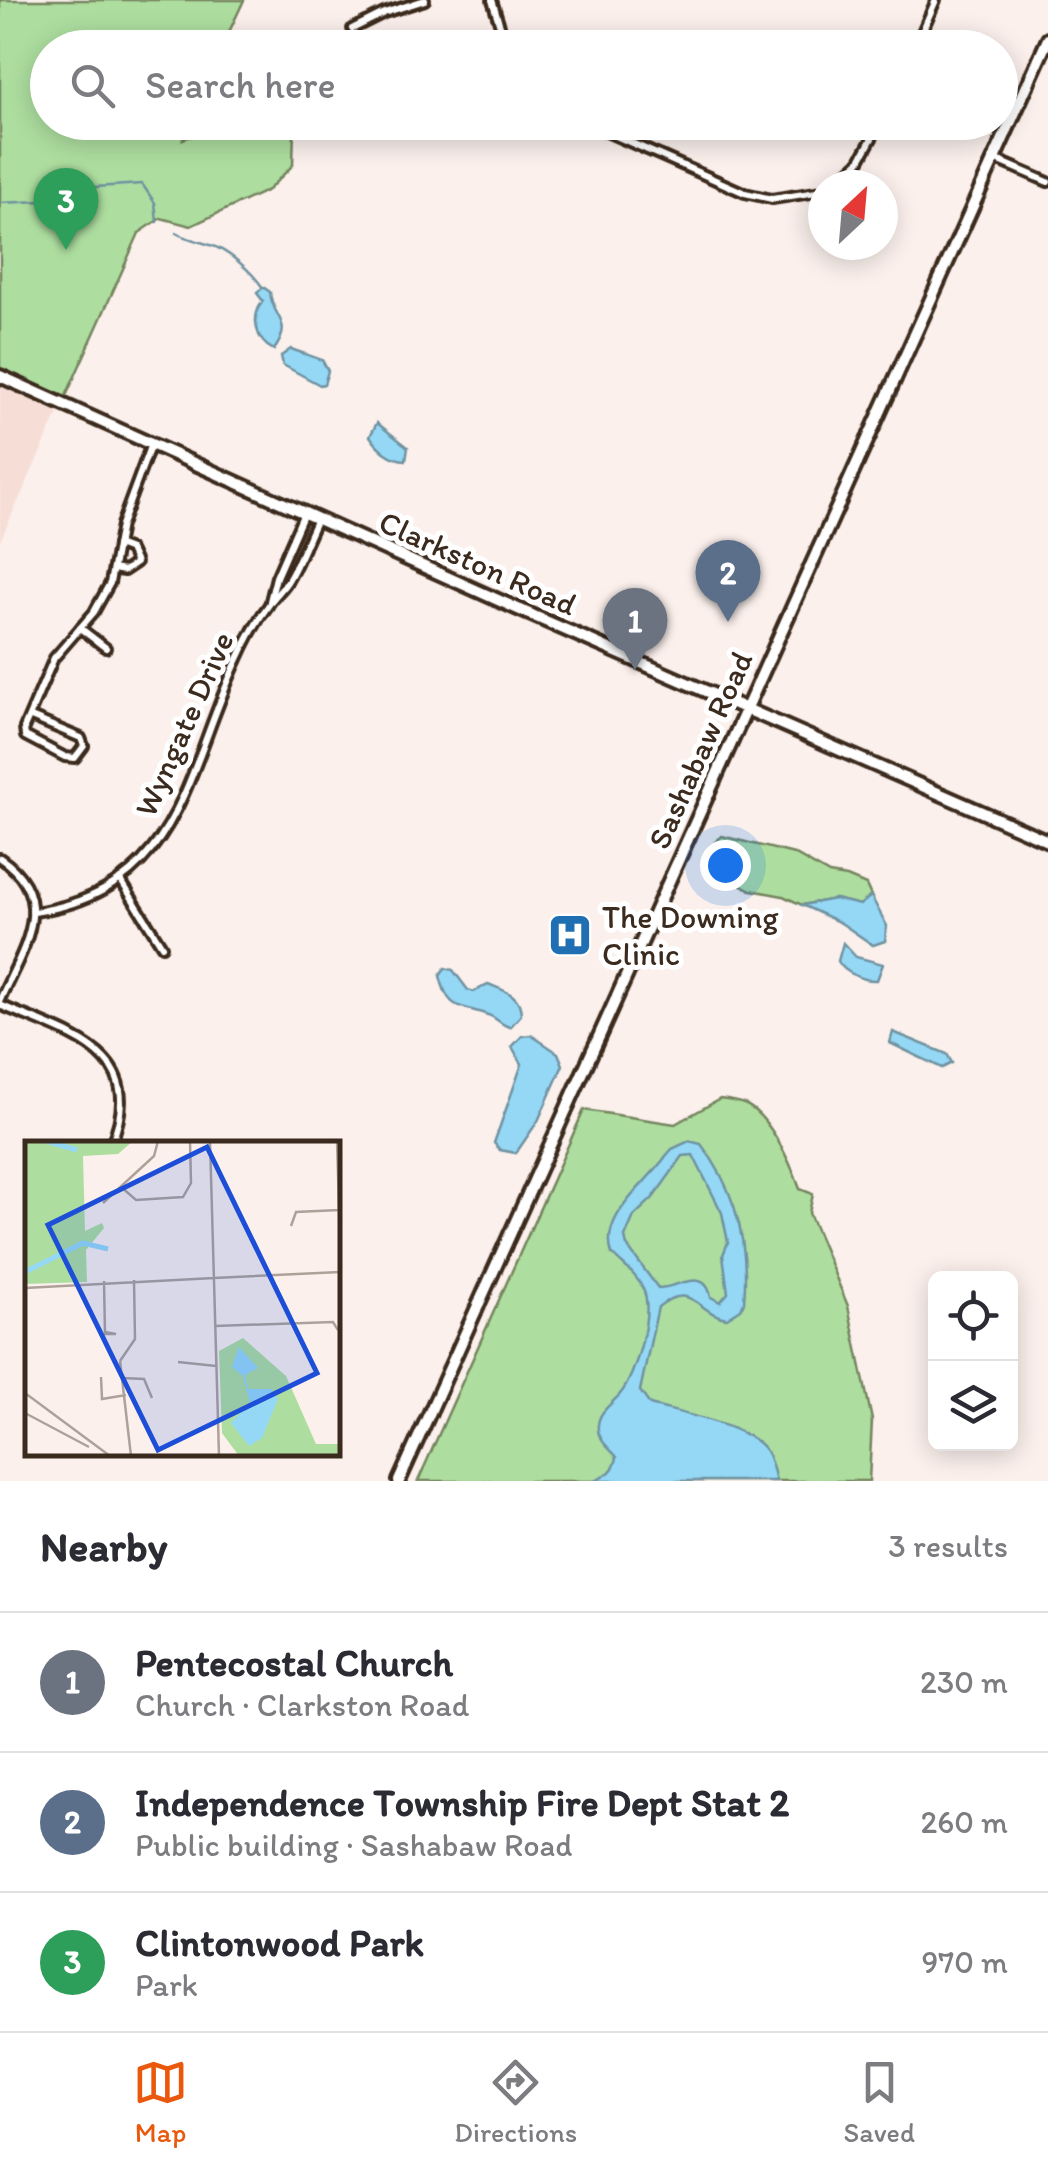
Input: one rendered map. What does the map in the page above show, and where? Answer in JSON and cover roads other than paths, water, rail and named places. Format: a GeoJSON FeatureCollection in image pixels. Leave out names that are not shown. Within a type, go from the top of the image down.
{"type":"FeatureCollection","features":[{"type":"Feature","properties":{"kind":"main road","name":"Sashabaw Road"},"geometry":{"type":"LineString","coordinates":[[1018,105],[1048,39]]}},
{"type":"Feature","properties":{"kind":"main road","name":"Sashabaw Road"},"geometry":{"type":"LineString","coordinates":[[399,1481],[1002,140]]}},
{"type":"Feature","properties":{"kind":"main road","name":"Clarkston Road"},"geometry":{"type":"LineString","coordinates":[[0,376],[1048,840]]}},
{"type":"Feature","properties":{"kind":"street"},"geometry":{"type":"LineString","coordinates":[[352,29],[384,13],[426,0]]}},
{"type":"Feature","properties":{"kind":"street"},"geometry":{"type":"LineString","coordinates":[[492,0],[501,30]]}},
{"type":"Feature","properties":{"kind":"street"},"geometry":{"type":"LineString","coordinates":[[923,30],[936,0]]}},
{"type":"Feature","properties":{"kind":"street"},"geometry":{"type":"LineString","coordinates":[[625,140],[746,193],[772,200],[808,194]]}},
{"type":"Feature","properties":{"kind":"street"},"geometry":{"type":"LineString","coordinates":[[849,170],[870,140]]}},
{"type":"Feature","properties":{"kind":"street"},"geometry":{"type":"LineString","coordinates":[[994,158],[1048,182]]}},
{"type":"Feature","properties":{"kind":"street"},"geometry":{"type":"LineString","coordinates":[[31,718],[80,738],[82,753],[66,758],[25,736],[24,728],[54,658],[110,583],[129,500],[152,444]]}},
{"type":"Feature","properties":{"kind":"street","name":"Wyngate Drive"},"geometry":{"type":"LineString","coordinates":[[270,602],[276,577],[304,513]]}},
{"type":"Feature","properties":{"kind":"street","name":"Wyngate Drive"},"geometry":{"type":"LineString","coordinates":[[34,912],[72,905],[120,879],[151,852],[173,821],[233,668],[270,602],[287,582],[317,519]]}},
{"type":"Feature","properties":{"kind":"street"},"geometry":{"type":"LineString","coordinates":[[113,569],[124,571],[136,563],[130,550],[117,545]]}},
{"type":"Feature","properties":{"kind":"street"},"geometry":{"type":"LineString","coordinates":[[80,628],[106,648]]}},
{"type":"Feature","properties":{"kind":"street"},"geometry":{"type":"LineString","coordinates":[[0,858],[24,881],[34,912],[26,946],[0,1003],[86,1044],[109,1060],[120,1081],[123,1106],[112,1141]]}},
{"type":"Feature","properties":{"kind":"street"},"geometry":{"type":"LineString","coordinates":[[120,879],[162,946]]}},
{"type":"Feature","properties":{"kind":"water"},"geometry":{"type":"Polygon","coordinates":[[[263,287],[270,292],[282,326],[274,350],[263,341],[257,328],[257,314],[263,301],[257,293],[263,287]]]}},
{"type":"Feature","properties":{"kind":"water"},"geometry":{"type":"Polygon","coordinates":[[[291,349],[322,360],[328,371],[324,384],[283,365],[281,356],[291,349]]]}},
{"type":"Feature","properties":{"kind":"water"},"geometry":{"type":"Polygon","coordinates":[[[377,423],[408,447],[406,460],[390,456],[373,440],[370,436],[377,423]]]}},
{"type":"Feature","properties":{"kind":"water"},"geometry":{"type":"Polygon","coordinates":[[[871,896],[887,926],[885,941],[873,945],[841,923],[802,905],[835,899],[860,905],[871,896]]]}},
{"type":"Feature","properties":{"kind":"water"},"geometry":{"type":"Polygon","coordinates":[[[843,943],[856,957],[883,964],[877,980],[855,975],[841,965],[838,961],[843,943]]]}},
{"type":"Feature","properties":{"kind":"water"},"geometry":{"type":"Polygon","coordinates":[[[445,968],[453,970],[468,990],[474,992],[488,984],[511,994],[521,1015],[510,1027],[452,1002],[440,976],[445,968]]]}},
{"type":"Feature","properties":{"kind":"water"},"geometry":{"type":"Polygon","coordinates":[[[893,1032],[947,1054],[952,1063],[942,1068],[890,1043],[893,1032]]]}},
{"type":"Feature","properties":{"kind":"water"},"geometry":{"type":"Polygon","coordinates":[[[531,1035],[558,1053],[563,1065],[538,1121],[516,1153],[500,1150],[494,1143],[522,1064],[512,1047],[522,1036],[531,1035]]]}},
{"type":"Feature","properties":{"kind":"water"},"geometry":{"type":"Polygon","coordinates":[[[689,1141],[701,1144],[724,1180],[742,1239],[744,1302],[741,1309],[727,1318],[687,1297],[670,1299],[658,1307],[640,1391],[650,1405],[745,1434],[768,1454],[776,1481],[594,1481],[616,1462],[617,1457],[599,1434],[599,1420],[627,1384],[642,1342],[646,1312],[640,1283],[612,1254],[612,1227],[627,1201],[672,1149],[689,1141]],[[693,1155],[683,1156],[653,1198],[634,1216],[625,1237],[627,1246],[658,1288],[697,1281],[720,1302],[728,1293],[723,1255],[728,1242],[722,1213],[693,1155]]]}},
{"type":"Feature","properties":{"kind":"waterway"},"geometry":{"type":"LineString","coordinates":[[0,203],[43,201],[95,187],[142,184],[155,203],[157,222]]}},
{"type":"Feature","properties":{"kind":"waterway"},"geometry":{"type":"LineString","coordinates":[[176,233],[231,256],[263,288]]}},
{"type":"Feature","properties":{"kind":"place","name":"Clintonwood Park"},"geometry":{"type":"Point","coordinates":[66,250]}},
{"type":"Feature","properties":{"kind":"place","name":"Independence Township Fire Dept Stat 2"},"geometry":{"type":"Point","coordinates":[728,622]}},
{"type":"Feature","properties":{"kind":"place","name":"Pentecostal Church"},"geometry":{"type":"Point","coordinates":[635,670]}},
{"type":"Feature","properties":{"kind":"place","name":"The Downing Clinic"},"geometry":{"type":"Point","coordinates":[570,935]}}]}
